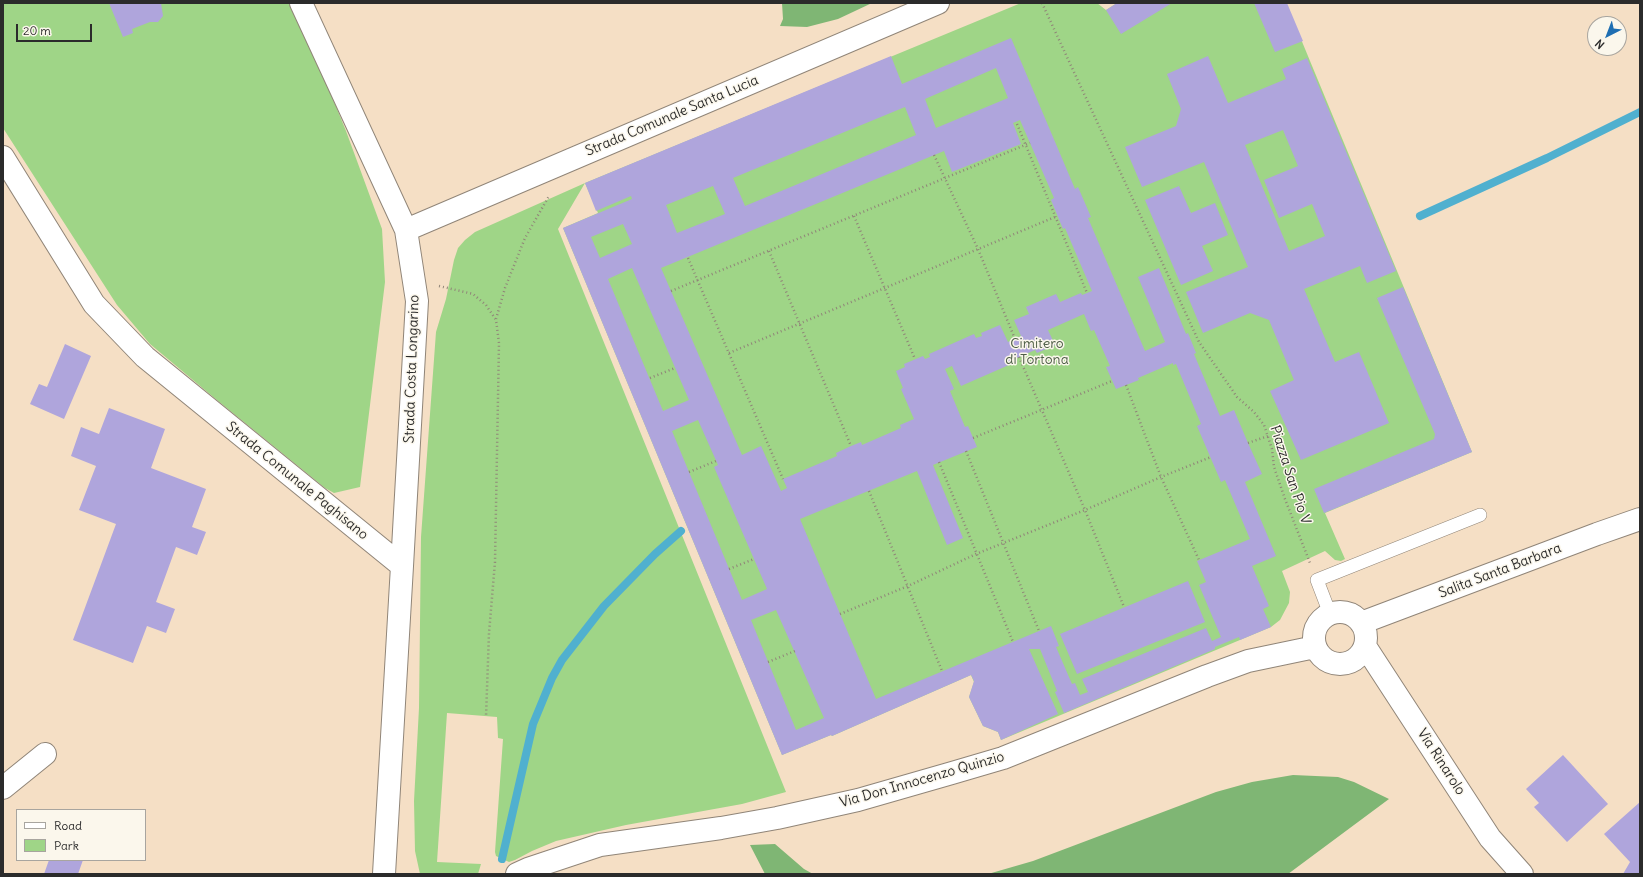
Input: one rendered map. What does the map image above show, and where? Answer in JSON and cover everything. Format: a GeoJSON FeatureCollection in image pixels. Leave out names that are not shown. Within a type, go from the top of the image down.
{"type":"FeatureCollection","features":[{"type":"Feature","properties":{"kind":"street","name":"Strada Costa Longarino"},"geometry":{"type":"LineString","coordinates":[[302,3],[406,230],[417,301],[402,566]]}},
{"type":"Feature","properties":{"kind":"street","name":"Strada Comunale Santa Lucia"},"geometry":{"type":"LineString","coordinates":[[406,230],[938,3]]}},
{"type":"Feature","properties":{"kind":"street","name":"Strada Comunale Paghisano"},"geometry":{"type":"LineString","coordinates":[[3,157],[94,304],[145,358],[402,566]]}},
{"type":"Feature","properties":{"kind":"street","name":"Salita Santa Barbara"},"geometry":{"type":"LineString","coordinates":[[1361,624],[1640,519]]}},
{"type":"Feature","properties":{"kind":"street"},"geometry":{"type":"LineString","coordinates":[[384,874],[402,566]]}},
{"type":"Feature","properties":{"kind":"street"},"geometry":{"type":"LineString","coordinates":[[1338,612],[1347,613],[1355,617],[1361,624],[1366,638],[1365,646],[1356,659],[1348,663],[1332,663],[1325,660],[1319,654],[1313,639],[1318,624],[1323,618],[1338,612]]}},
{"type":"Feature","properties":{"kind":"street","name":"Via Rinarolo"},"geometry":{"type":"LineString","coordinates":[[1365,646],[1490,838],[1522,874]]}},
{"type":"Feature","properties":{"kind":"street","name":"Via Don Innocenzo Quinzio"},"geometry":{"type":"LineString","coordinates":[[517,874],[600,845],[721,828],[777,818],[858,800],[1003,758],[1248,661],[1315,647]]}},
{"type":"Feature","properties":{"kind":"street"},"geometry":{"type":"LineString","coordinates":[[3,788],[45,754]]}},
{"type":"Feature","properties":{"kind":"lane"},"geometry":{"type":"LineString","coordinates":[[1330,614],[1317,580],[1480,515]]}},
{"type":"Feature","properties":{"kind":"path","name":"Piazza San Pio V"},"geometry":{"type":"LineString","coordinates":[[1042,3],[1199,342],[1238,397],[1254,412],[1264,425],[1272,449],[1274,467],[1310,562]]}},
{"type":"Feature","properties":{"kind":"path"},"geometry":{"type":"LineString","coordinates":[[1017,124],[1087,293]]}},
{"type":"Feature","properties":{"kind":"path"},"geometry":{"type":"LineString","coordinates":[[671,292],[1030,143]]}},
{"type":"Feature","properties":{"kind":"path"},"geometry":{"type":"LineString","coordinates":[[934,155],[946,178],[978,250],[1015,338]]}},
{"type":"Feature","properties":{"kind":"path"},"geometry":{"type":"LineString","coordinates":[[486,717],[489,633],[495,562],[500,379],[499,343],[496,320],[505,288],[526,238],[552,192]]}},
{"type":"Feature","properties":{"kind":"path"},"geometry":{"type":"LineString","coordinates":[[854,216],[915,359]]}},
{"type":"Feature","properties":{"kind":"path"},"geometry":{"type":"LineString","coordinates":[[729,353],[1055,217]]}},
{"type":"Feature","properties":{"kind":"path"},"geometry":{"type":"LineString","coordinates":[[769,251],[852,446]]}},
{"type":"Feature","properties":{"kind":"path"},"geometry":{"type":"LineString","coordinates":[[688,258],[783,479]]}},
{"type":"Feature","properties":{"kind":"path"},"geometry":{"type":"LineString","coordinates":[[414,282],[458,289],[473,294],[486,305],[496,320]]}},
{"type":"Feature","properties":{"kind":"path"},"geometry":{"type":"LineString","coordinates":[[1019,357],[1085,510],[1124,607]]}},
{"type":"Feature","properties":{"kind":"path"},"geometry":{"type":"LineString","coordinates":[[650,378],[675,368]]}},
{"type":"Feature","properties":{"kind":"path"},"geometry":{"type":"LineString","coordinates":[[973,438],[1112,381]]}},
{"type":"Feature","properties":{"kind":"path"},"geometry":{"type":"LineString","coordinates":[[1126,385],[1161,477],[1199,560]]}},
{"type":"Feature","properties":{"kind":"path"},"geometry":{"type":"LineString","coordinates":[[1248,443],[1268,436]]}},
{"type":"Feature","properties":{"kind":"path"},"geometry":{"type":"LineString","coordinates":[[966,451],[1039,631]]}},
{"type":"Feature","properties":{"kind":"path"},"geometry":{"type":"LineString","coordinates":[[840,614],[908,586],[1003,542],[1211,458]]}},
{"type":"Feature","properties":{"kind":"path"},"geometry":{"type":"LineString","coordinates":[[689,472],[716,461]]}},
{"type":"Feature","properties":{"kind":"path"},"geometry":{"type":"LineString","coordinates":[[939,462],[1013,642]]}},
{"type":"Feature","properties":{"kind":"path"},"geometry":{"type":"LineString","coordinates":[[869,491],[942,671]]}},
{"type":"Feature","properties":{"kind":"path"},"geometry":{"type":"LineString","coordinates":[[729,569],[754,559]]}},
{"type":"Feature","properties":{"kind":"path"},"geometry":{"type":"LineString","coordinates":[[768,662],[794,651]]}},
{"type":"Feature","properties":{"kind":"green space"},"geometry":{"type":"Polygon","coordinates":[[[3,3],[294,3],[346,131],[382,229],[385,282],[360,487],[334,493],[325,488],[150,344],[117,305],[3,128],[3,3]]]}},
{"type":"Feature","properties":{"kind":"green space"},"geometry":{"type":"Polygon","coordinates":[[[782,3],[872,3],[838,19],[807,27],[780,26],[783,19],[782,3]]]}},
{"type":"Feature","properties":{"kind":"green space","name":"Cimitero di Tortona"},"geometry":{"type":"Polygon","coordinates":[[[1021,3],[1097,3],[1106,10],[1117,3],[1286,3],[1472,452],[1325,513],[1345,559],[1341,561],[1335,560],[1325,551],[1282,571],[1290,592],[1289,603],[1280,620],[1271,627],[1001,740],[998,732],[983,726],[969,697],[974,682],[971,675],[832,736],[831,735],[782,755],[563,228],[598,213],[585,183],[1021,3]]]}},
{"type":"Feature","properties":{"kind":"green space"},"geometry":{"type":"Polygon","coordinates":[[[585,183],[558,229],[786,792],[742,804],[626,825],[556,841],[509,862],[496,856],[495,852],[503,739],[498,738],[497,717],[447,713],[437,862],[481,864],[478,874],[420,874],[415,851],[414,801],[419,708],[421,537],[436,332],[446,299],[454,260],[458,248],[465,240],[475,232],[585,183]]]}},
{"type":"Feature","properties":{"kind":"green space"},"geometry":{"type":"Polygon","coordinates":[[[1293,775],[1338,777],[1354,782],[1389,799],[1288,874],[988,874],[1033,861],[1216,792],[1252,782],[1293,775]]]}},
{"type":"Feature","properties":{"kind":"green space"},"geometry":{"type":"Polygon","coordinates":[[[775,844],[804,869],[813,874],[765,874],[750,845],[775,844]]]}},
{"type":"Feature","properties":{"kind":"building"},"geometry":{"type":"Polygon","coordinates":[[[109,3],[161,3],[163,16],[158,22],[150,22],[132,29],[133,33],[123,37],[109,3]]]}},
{"type":"Feature","properties":{"kind":"building"},"geometry":{"type":"Polygon","coordinates":[[[1117,3],[1172,3],[1121,34],[1106,10],[1117,3]]]}},
{"type":"Feature","properties":{"kind":"building"},"geometry":{"type":"Polygon","coordinates":[[[1254,3],[1287,3],[1303,41],[1275,52],[1254,3]]]}},
{"type":"Feature","properties":{"kind":"building"},"geometry":{"type":"Polygon","coordinates":[[[1011,38],[1075,189],[1078,187],[1091,217],[1088,218],[1145,351],[1165,342],[1138,277],[1159,268],[1186,334],[1188,333],[1196,353],[1194,354],[1220,416],[1234,410],[1262,474],[1245,482],[1276,556],[1252,566],[1269,606],[1263,609],[1271,627],[1240,640],[1239,637],[1215,647],[1215,649],[1064,713],[1040,649],[1029,649],[1058,714],[1001,740],[998,732],[983,726],[969,697],[974,681],[971,675],[832,736],[831,735],[782,755],[563,228],[632,199],[631,196],[596,211],[585,183],[891,56],[902,84],[1011,38]],[[996,68],[925,99],[936,128],[1008,98],[996,68]],[[905,107],[733,178],[745,206],[916,135],[905,107]],[[1020,120],[1013,123],[1021,144],[952,172],[944,151],[661,268],[742,455],[761,446],[781,491],[787,488],[783,479],[837,456],[836,453],[851,446],[861,442],[862,445],[901,428],[900,425],[914,419],[901,389],[903,388],[896,371],[905,367],[904,364],[923,356],[925,359],[930,357],[929,354],[974,334],[976,338],[982,336],[981,333],[1000,325],[1008,342],[1021,336],[1014,320],[1029,314],[1026,307],[1056,294],[1060,302],[1081,293],[1082,295],[1092,291],[1065,228],[1063,229],[1051,200],[1054,198],[1020,120]],[[713,186],[666,205],[677,233],[725,214],[713,186]],[[623,224],[591,237],[600,258],[632,244],[623,224]],[[632,268],[608,279],[663,411],[689,400],[632,268]],[[1084,314],[1048,330],[1055,345],[1037,353],[1035,350],[1008,362],[1009,365],[961,386],[952,366],[945,369],[954,389],[950,391],[965,427],[968,426],[977,447],[933,465],[963,538],[947,545],[917,471],[800,519],[876,699],[1051,626],[1059,646],[1056,647],[1072,684],[1075,683],[1080,695],[1088,692],[1082,679],[1206,628],[1212,641],[1221,637],[1199,585],[1206,582],[1197,561],[1250,539],[1225,480],[1221,482],[1197,426],[1201,424],[1176,364],[1173,365],[1173,363],[1138,378],[1139,380],[1116,389],[1106,367],[1110,366],[1094,330],[1091,331],[1084,314]],[[698,420],[672,431],[742,600],[767,589],[714,467],[718,465],[698,420]],[[776,610],[751,620],[796,730],[824,718],[776,610]]]}},
{"type":"Feature","properties":{"kind":"building"},"geometry":{"type":"Polygon","coordinates":[[[1208,56],[1228,103],[1286,79],[1282,69],[1307,58],[1396,271],[1367,283],[1360,266],[1304,289],[1335,362],[1359,352],[1389,423],[1301,460],[1270,391],[1294,380],[1269,320],[1250,313],[1203,333],[1186,292],[1248,267],[1204,162],[1142,187],[1125,147],[1176,126],[1181,109],[1167,74],[1208,56]],[[1283,130],[1245,145],[1289,251],[1325,236],[1312,204],[1279,218],[1264,180],[1298,166],[1283,130]]]}},
{"type":"Feature","properties":{"kind":"building"},"geometry":{"type":"Polygon","coordinates":[[[1179,186],[1191,213],[1215,203],[1228,235],[1202,246],[1213,271],[1181,285],[1145,200],[1179,186]]]}},
{"type":"Feature","properties":{"kind":"building"},"geometry":{"type":"Polygon","coordinates":[[[1403,287],[1472,452],[1324,513],[1314,489],[1434,439],[1435,434],[1377,298],[1403,287]]]}},
{"type":"Feature","properties":{"kind":"building"},"geometry":{"type":"Polygon","coordinates":[[[65,344],[91,356],[64,419],[30,404],[39,384],[47,387],[65,344]]]}},
{"type":"Feature","properties":{"kind":"building"},"geometry":{"type":"Polygon","coordinates":[[[109,408],[165,429],[151,468],[206,489],[192,527],[206,532],[197,555],[176,547],[156,602],[175,609],[166,633],[147,626],[133,663],[73,640],[116,524],[79,510],[96,466],[71,456],[81,427],[99,434],[109,408]]]}},
{"type":"Feature","properties":{"kind":"building"},"geometry":{"type":"Polygon","coordinates":[[[1188,581],[1205,622],[1077,674],[1060,634],[1188,581]]]}},
{"type":"Feature","properties":{"kind":"building"},"geometry":{"type":"Polygon","coordinates":[[[1563,755],[1608,804],[1567,842],[1534,807],[1539,803],[1526,789],[1563,755]]]}},
{"type":"Feature","properties":{"kind":"building"},"geometry":{"type":"Polygon","coordinates":[[[1640,802],[1640,874],[1623,874],[1630,862],[1604,834],[1640,802]]]}},
{"type":"Feature","properties":{"kind":"building"},"geometry":{"type":"Polygon","coordinates":[[[49,861],[83,861],[78,874],[44,874],[49,861]]]}},
{"type":"Feature","properties":{"kind":"waterway"},"geometry":{"type":"LineString","coordinates":[[1420,216],[1547,158],[1640,112]]}},
{"type":"Feature","properties":{"kind":"waterway"},"geometry":{"type":"LineString","coordinates":[[502,859],[533,724],[552,678],[562,660],[604,606],[655,554],[681,531]]}}]}
